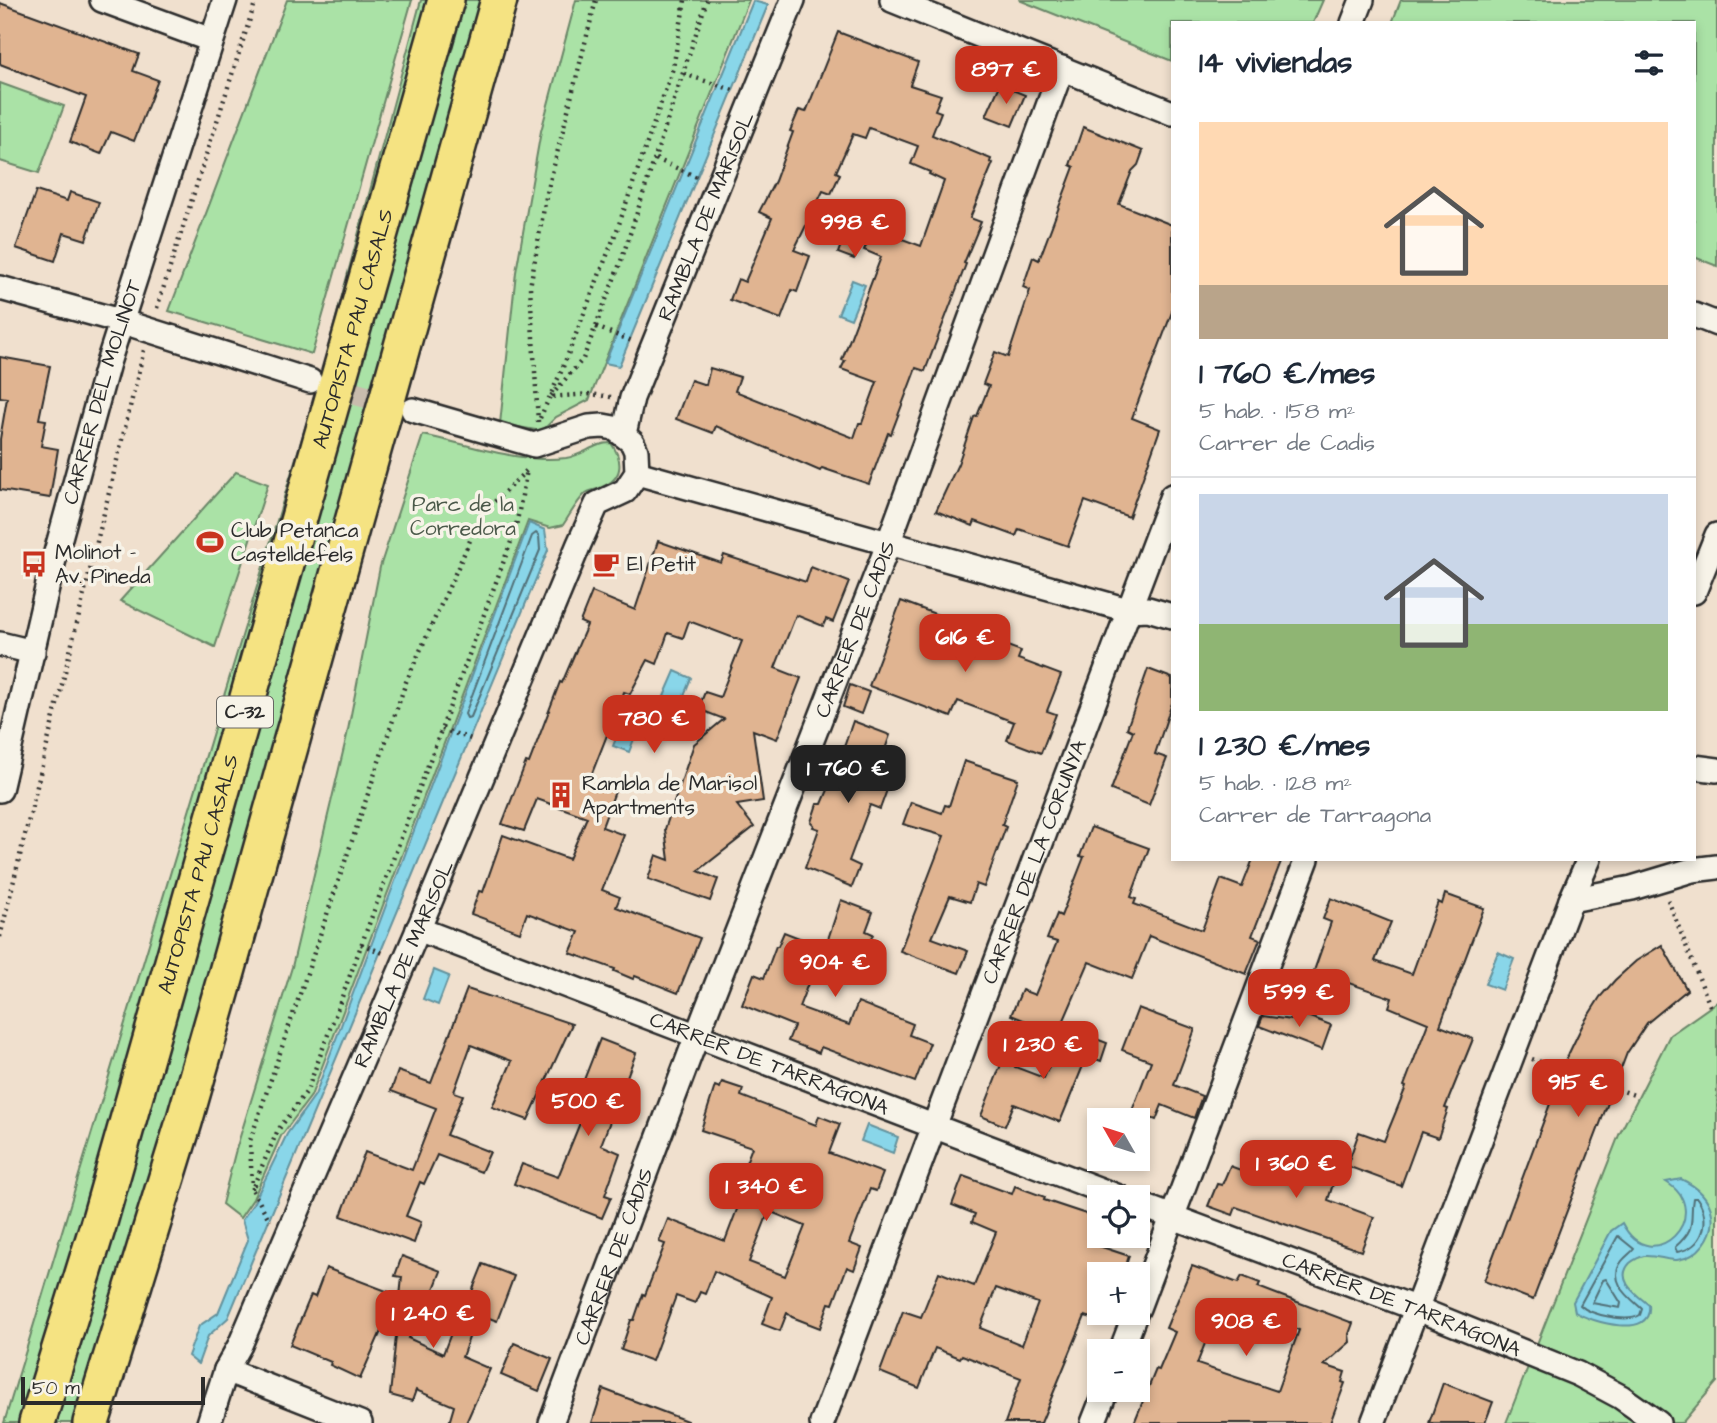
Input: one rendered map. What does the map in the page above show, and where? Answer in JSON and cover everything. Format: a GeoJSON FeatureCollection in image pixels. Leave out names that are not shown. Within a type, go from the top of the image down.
{"type":"FeatureCollection","features":[{"type":"Feature","properties":{"kind":"highway","name":"AUTOPISTA PAU CASALS"},"geometry":{"type":"LineString","coordinates":[[37,1423],[100,1219],[446,0]]}},
{"type":"Feature","properties":{"kind":"highway","name":"C-32"},"geometry":{"type":"LineString","coordinates":[[91,1423],[184,1122],[499,0]]}},
{"type":"Feature","properties":{"kind":"highway"},"geometry":{"type":"LineString","coordinates":[[116,1423],[199,1102],[225,979]]}},
{"type":"Feature","properties":{"kind":"street"},"geometry":{"type":"LineString","coordinates":[[102,0],[211,40]]}},
{"type":"Feature","properties":{"kind":"street","name":"CARRER DEL MOLINOT"},"geometry":{"type":"LineString","coordinates":[[0,790],[52,567],[120,321],[225,0]]}},
{"type":"Feature","properties":{"kind":"street","name":"RAMBLA DE MARISOL"},"geometry":{"type":"LineString","coordinates":[[624,434],[632,398],[793,0]]}},
{"type":"Feature","properties":{"kind":"street"},"geometry":{"type":"LineString","coordinates":[[892,0],[1171,113]]}},
{"type":"Feature","properties":{"kind":"street"},"geometry":{"type":"LineString","coordinates":[[1354,21],[1362,0]]}},
{"type":"Feature","properties":{"kind":"street","name":"CARRER DE CADIS"},"geometry":{"type":"LineString","coordinates":[[551,1423],[889,541],[1062,68]]}},
{"type":"Feature","properties":{"kind":"street"},"geometry":{"type":"LineString","coordinates":[[0,288],[120,321],[310,381]]}},
{"type":"Feature","properties":{"kind":"street"},"geometry":{"type":"LineString","coordinates":[[1696,317],[1717,324]]}},
{"type":"Feature","properties":{"kind":"street"},"geometry":{"type":"LineString","coordinates":[[414,410],[536,434],[596,426],[614,428],[624,434],[636,451],[637,472],[1128,610],[1148,609],[1171,616]]}},
{"type":"Feature","properties":{"kind":"street","name":"RAMBLA DE MARISOL"},"geometry":{"type":"LineString","coordinates":[[209,1423],[226,1370],[240,1345],[597,504],[625,491],[637,472]]}},
{"type":"Feature","properties":{"kind":"street","name":"CARRER DE LA CORUNYA"},"geometry":{"type":"LineString","coordinates":[[822,1423],[1171,499]]}},
{"type":"Feature","properties":{"kind":"street"},"geometry":{"type":"LineString","coordinates":[[1696,588],[1714,549]]}},
{"type":"Feature","properties":{"kind":"street"},"geometry":{"type":"LineString","coordinates":[[0,644],[33,652]]}},
{"type":"Feature","properties":{"kind":"street"},"geometry":{"type":"LineString","coordinates":[[1696,767],[1717,770]]}},
{"type":"Feature","properties":{"kind":"street"},"geometry":{"type":"LineString","coordinates":[[1150,1276],[1306,861]]}},
{"type":"Feature","properties":{"kind":"street"},"geometry":{"type":"LineString","coordinates":[[1373,1423],[1588,861]]}},
{"type":"Feature","properties":{"kind":"street"},"geometry":{"type":"LineString","coordinates":[[1571,900],[1632,888],[1692,870],[1717,867]]}},
{"type":"Feature","properties":{"kind":"street","name":"CARRER DE TARRAGONA"},"geometry":{"type":"LineString","coordinates":[[418,929],[1088,1185]]}},
{"type":"Feature","properties":{"kind":"street","name":"CARRER DE TARRAGONA"},"geometry":{"type":"LineString","coordinates":[[1150,1209],[1415,1308],[1578,1374],[1658,1423]]}},
{"type":"Feature","properties":{"kind":"street"},"geometry":{"type":"LineString","coordinates":[[226,1370],[360,1423]]}},
{"type":"Feature","properties":{"kind":"street"},"geometry":{"type":"LineString","coordinates":[[1093,1423],[1101,1402]]}},
{"type":"Feature","properties":{"kind":"path"},"geometry":{"type":"LineString","coordinates":[[0,937],[150,331],[257,0]]}},
{"type":"Feature","properties":{"kind":"path"},"geometry":{"type":"LineString","coordinates":[[536,434],[530,287],[546,197],[596,0]]}},
{"type":"Feature","properties":{"kind":"path"},"geometry":{"type":"LineString","coordinates":[[536,434],[617,230],[673,68],[685,0]]}},
{"type":"Feature","properties":{"kind":"path"},"geometry":{"type":"LineString","coordinates":[[550,397],[583,359],[596,327],[656,159],[707,0]]}},
{"type":"Feature","properties":{"kind":"path"},"geometry":{"type":"LineString","coordinates":[[684,74],[737,91]]}},
{"type":"Feature","properties":{"kind":"path"},"geometry":{"type":"LineString","coordinates":[[656,159],[701,178]]}},
{"type":"Feature","properties":{"kind":"path"},"geometry":{"type":"LineString","coordinates":[[596,327],[633,342]]}},
{"type":"Feature","properties":{"kind":"path"},"geometry":{"type":"LineString","coordinates":[[550,397],[591,394],[618,398]]}},
{"type":"Feature","properties":{"kind":"path"},"geometry":{"type":"LineString","coordinates":[[253,1191],[278,1130],[307,1091],[515,531],[527,470],[482,514],[406,682],[250,1141],[253,1191],[271,1222]]}},
{"type":"Feature","properties":{"kind":"path"},"geometry":{"type":"LineString","coordinates":[[442,729],[471,739]]}},
{"type":"Feature","properties":{"kind":"path"},"geometry":{"type":"LineString","coordinates":[[1660,881],[1710,1006]]}},
{"type":"Feature","properties":{"kind":"path"},"geometry":{"type":"LineString","coordinates":[[361,944],[382,953]]}},
{"type":"Feature","properties":{"kind":"path"},"geometry":{"type":"LineString","coordinates":[[1515,1053],[1637,1096]]}},
{"type":"Feature","properties":{"kind":"green space"},"geometry":{"type":"Polygon","coordinates":[[[287,0],[412,0],[312,354],[169,311],[287,0]]]}},
{"type":"Feature","properties":{"kind":"green space"},"geometry":{"type":"Polygon","coordinates":[[[421,0],[516,0],[106,1423],[4,1423],[318,385],[421,0]]]}},
{"type":"Feature","properties":{"kind":"green space"},"geometry":{"type":"Polygon","coordinates":[[[576,0],[749,0],[589,400],[556,417],[542,431],[500,424],[516,272],[541,131],[576,0]]]}},
{"type":"Feature","properties":{"kind":"green space"},"geometry":{"type":"Polygon","coordinates":[[[1019,0],[1323,0],[1314,21],[1171,21],[1171,61],[1019,0]]]}},
{"type":"Feature","properties":{"kind":"green space"},"geometry":{"type":"Polygon","coordinates":[[[1401,0],[1717,0],[1717,266],[1696,258],[1696,21],[1393,21],[1401,0]]]}},
{"type":"Feature","properties":{"kind":"green space"},"geometry":{"type":"Polygon","coordinates":[[[0,83],[64,106],[39,173],[0,161],[0,83]]]}},
{"type":"Feature","properties":{"kind":"green space","name":"Parc de la Corredora"},"geometry":{"type":"Polygon","coordinates":[[[423,435],[513,456],[549,459],[566,458],[611,443],[618,456],[618,474],[609,483],[583,496],[563,525],[550,528],[528,521],[311,1096],[281,1136],[253,1199],[240,1218],[222,1204],[292,967],[347,735],[380,567],[423,435]]]}},
{"type":"Feature","properties":{"kind":"green space","name":"Club Petanca Castelldefels"},"geometry":{"type":"Polygon","coordinates":[[[236,472],[268,484],[215,647],[120,601],[236,472]]]}},
{"type":"Feature","properties":{"kind":"green space"},"geometry":{"type":"Polygon","coordinates":[[[1717,1002],[1717,1382],[1682,1423],[1506,1423],[1619,1135],[1670,1035],[1717,1002]]]}},
{"type":"Feature","properties":{"kind":"water"},"geometry":{"type":"Polygon","coordinates":[[[753,1],[768,5],[619,366],[605,363],[753,1]]]}},
{"type":"Feature","properties":{"kind":"water"},"geometry":{"type":"Polygon","coordinates":[[[852,280],[865,285],[851,319],[838,314],[852,280]]]}},
{"type":"Feature","properties":{"kind":"water"},"geometry":{"type":"Polygon","coordinates":[[[529,523],[545,530],[548,550],[228,1318],[208,1336],[198,1364],[188,1356],[199,1326],[218,1313],[248,1240],[242,1220],[253,1204],[287,1134],[315,1095],[529,523]]]}},
{"type":"Feature","properties":{"kind":"water"},"geometry":{"type":"Polygon","coordinates":[[[675,671],[691,678],[683,698],[686,703],[681,708],[662,701],[675,671]]]}},
{"type":"Feature","properties":{"kind":"water"},"geometry":{"type":"Polygon","coordinates":[[[627,711],[643,716],[629,752],[613,746],[627,711]]]}},
{"type":"Feature","properties":{"kind":"water"},"geometry":{"type":"Polygon","coordinates":[[[1498,952],[1514,959],[1502,990],[1485,984],[1498,952]]]}},
{"type":"Feature","properties":{"kind":"water"},"geometry":{"type":"Polygon","coordinates":[[[434,970],[449,976],[438,1005],[423,999],[434,970]]]}},
{"type":"Feature","properties":{"kind":"water"},"geometry":{"type":"Polygon","coordinates":[[[867,1125],[898,1137],[893,1153],[861,1141],[867,1125]]]}},
{"type":"Feature","properties":{"kind":"water"},"geometry":{"type":"Polygon","coordinates":[[[1681,1179],[1697,1188],[1705,1197],[1713,1222],[1704,1244],[1692,1255],[1677,1260],[1644,1256],[1630,1263],[1626,1269],[1626,1281],[1633,1292],[1649,1305],[1648,1316],[1632,1325],[1620,1325],[1594,1320],[1575,1312],[1573,1302],[1611,1231],[1622,1223],[1635,1239],[1649,1245],[1663,1244],[1674,1236],[1682,1224],[1685,1210],[1680,1195],[1666,1182],[1681,1179]]]}},
{"type":"Feature","properties":{"kind":"building"},"geometry":{"type":"Polygon","coordinates":[[[0,3],[139,54],[133,71],[158,80],[134,141],[111,132],[101,154],[70,142],[86,97],[0,64],[0,3]]]}},
{"type":"Feature","properties":{"kind":"building"},"geometry":{"type":"Polygon","coordinates":[[[838,32],[918,62],[910,85],[941,95],[935,110],[941,112],[932,135],[991,159],[990,162],[993,163],[970,218],[981,222],[925,371],[916,368],[869,484],[822,468],[820,471],[716,426],[713,433],[676,419],[691,380],[706,385],[710,368],[740,377],[735,391],[854,438],[859,423],[862,423],[877,382],[841,369],[881,257],[864,250],[873,228],[921,246],[944,181],[911,164],[918,146],[869,128],[865,138],[853,134],[836,172],[840,174],[831,194],[823,191],[794,250],[810,256],[797,292],[792,290],[781,319],[730,300],[738,279],[745,282],[772,218],[759,212],[775,181],[799,110],[806,112],[838,32]]]}},
{"type":"Feature","properties":{"kind":"building"},"geometry":{"type":"Polygon","coordinates":[[[1000,85],[1025,95],[1012,126],[986,116],[1000,85]]]}},
{"type":"Feature","properties":{"kind":"building"},"geometry":{"type":"Polygon","coordinates":[[[1083,127],[1143,151],[1119,204],[1171,225],[1171,315],[1132,418],[1160,429],[1129,517],[1085,501],[1068,546],[1019,529],[1016,536],[975,521],[973,526],[936,511],[989,386],[983,384],[995,352],[1008,357],[1030,290],[1023,287],[1033,257],[1039,260],[1074,167],[1070,165],[1083,127]]]}},
{"type":"Feature","properties":{"kind":"building"},"geometry":{"type":"Polygon","coordinates":[[[36,191],[67,201],[70,192],[99,202],[86,240],[64,233],[55,261],[16,248],[36,191]]]}},
{"type":"Feature","properties":{"kind":"building"},"geometry":{"type":"Polygon","coordinates":[[[857,201],[874,208],[854,259],[838,253],[857,201]]]}},
{"type":"Feature","properties":{"kind":"building"},"geometry":{"type":"Polygon","coordinates":[[[0,357],[50,366],[39,419],[46,420],[41,446],[58,449],[50,498],[0,490],[0,439],[7,398],[0,397],[0,357]]]}},
{"type":"Feature","properties":{"kind":"building"},"geometry":{"type":"Polygon","coordinates":[[[658,541],[721,563],[724,555],[806,582],[811,567],[849,582],[833,622],[826,619],[823,626],[796,615],[775,668],[801,678],[777,739],[753,730],[763,801],[737,805],[754,827],[698,871],[718,879],[710,901],[648,879],[656,855],[669,860],[665,829],[694,744],[724,719],[698,709],[705,692],[720,697],[742,641],[689,621],[683,638],[668,633],[657,664],[648,660],[630,694],[624,692],[587,786],[599,790],[603,780],[617,786],[602,827],[624,835],[602,890],[620,897],[616,907],[700,938],[678,993],[635,976],[633,979],[614,971],[615,969],[570,953],[579,932],[527,913],[520,932],[471,914],[479,891],[483,892],[503,835],[569,859],[587,817],[537,799],[524,831],[502,824],[560,682],[562,683],[587,625],[580,622],[592,592],[635,610],[658,541]]]}},
{"type":"Feature","properties":{"kind":"building"},"geometry":{"type":"Polygon","coordinates":[[[901,601],[980,631],[978,635],[1021,651],[1018,659],[1061,675],[1047,711],[1056,714],[1041,753],[1007,740],[1014,722],[958,701],[951,717],[869,686],[901,601]]]}},
{"type":"Feature","properties":{"kind":"building"},"geometry":{"type":"Polygon","coordinates":[[[1148,669],[1171,678],[1171,706],[1155,754],[1167,758],[1149,805],[1111,790],[1133,731],[1127,728],[1148,669]]]}},
{"type":"Feature","properties":{"kind":"building"},"geometry":{"type":"Polygon","coordinates":[[[850,685],[869,692],[861,714],[843,707],[850,685]]]}},
{"type":"Feature","properties":{"kind":"building"},"geometry":{"type":"Polygon","coordinates":[[[853,721],[890,735],[874,781],[888,787],[880,809],[870,805],[849,861],[860,866],[852,887],[805,868],[819,829],[813,827],[811,822],[817,804],[822,804],[845,750],[853,721]]]}},
{"type":"Feature","properties":{"kind":"building"},"geometry":{"type":"Polygon","coordinates":[[[964,761],[1018,779],[1002,825],[1006,827],[984,887],[976,884],[970,902],[950,896],[932,938],[968,951],[959,973],[900,951],[944,836],[903,824],[911,802],[942,813],[945,805],[949,806],[964,761]]]}},
{"type":"Feature","properties":{"kind":"building"},"geometry":{"type":"Polygon","coordinates":[[[1091,827],[1149,848],[1131,897],[1136,899],[1134,904],[1202,930],[1221,879],[1242,887],[1252,861],[1281,861],[1252,936],[1260,939],[1246,974],[1149,936],[1132,979],[1089,962],[1058,1034],[1011,1015],[1022,990],[1035,995],[1057,942],[1047,939],[1057,914],[1061,916],[1084,857],[1080,856],[1091,827]]]}},
{"type":"Feature","properties":{"kind":"building"},"geometry":{"type":"Polygon","coordinates":[[[1445,894],[1484,908],[1440,1026],[1473,1039],[1445,1108],[1448,1109],[1438,1138],[1421,1132],[1401,1186],[1347,1166],[1359,1132],[1384,1141],[1428,1023],[1389,1007],[1392,998],[1314,971],[1331,922],[1323,919],[1331,898],[1391,922],[1375,961],[1412,974],[1438,902],[1442,904],[1445,894]]]}},
{"type":"Feature","properties":{"kind":"building"},"geometry":{"type":"Polygon","coordinates":[[[841,900],[873,912],[866,931],[873,934],[854,982],[814,968],[799,1007],[849,1025],[858,1002],[913,1024],[909,1035],[930,1043],[915,1082],[821,1047],[819,1053],[788,1041],[794,1026],[742,1005],[754,974],[764,978],[784,932],[825,948],[841,900]]]}},
{"type":"Feature","properties":{"kind":"building"},"geometry":{"type":"Polygon","coordinates":[[[1662,945],[1687,990],[1647,1023],[1627,1053],[1533,1300],[1484,1281],[1569,1053],[1583,1024],[1600,997],[1615,980],[1636,961],[1662,945]]]}},
{"type":"Feature","properties":{"kind":"building"},"geometry":{"type":"Polygon","coordinates":[[[467,989],[572,1024],[528,1120],[492,1107],[512,1061],[471,1045],[454,1092],[463,1095],[446,1135],[490,1152],[481,1172],[437,1155],[424,1184],[420,1182],[406,1216],[421,1222],[414,1243],[341,1216],[365,1152],[412,1170],[436,1108],[391,1091],[398,1071],[431,1083],[467,989]]]}},
{"type":"Feature","properties":{"kind":"building"},"geometry":{"type":"Polygon","coordinates":[[[1138,1008],[1195,1029],[1174,1085],[1202,1096],[1194,1118],[1162,1105],[1156,1120],[1150,1118],[1150,1108],[1133,1108],[1151,1061],[1122,1050],[1138,1008]]]}},
{"type":"Feature","properties":{"kind":"building"},"geometry":{"type":"Polygon","coordinates":[[[1294,1011],[1331,1025],[1322,1050],[1259,1026],[1263,1016],[1291,1020],[1294,1011]]]}},
{"type":"Feature","properties":{"kind":"building"},"geometry":{"type":"Polygon","coordinates":[[[1065,1027],[1107,1043],[1101,1061],[1087,1056],[1060,1122],[1014,1104],[1005,1126],[981,1116],[1002,1062],[1044,1078],[1065,1027]]]}},
{"type":"Feature","properties":{"kind":"building"},"geometry":{"type":"Polygon","coordinates":[[[600,1039],[636,1053],[601,1145],[620,1153],[605,1195],[611,1197],[602,1218],[514,1184],[522,1164],[558,1177],[582,1118],[571,1113],[600,1039]]]}},
{"type":"Feature","properties":{"kind":"building"},"geometry":{"type":"Polygon","coordinates":[[[722,1082],[743,1089],[741,1096],[816,1125],[819,1116],[840,1124],[829,1153],[883,1173],[876,1191],[870,1189],[849,1243],[862,1248],[854,1270],[847,1267],[833,1304],[829,1303],[820,1328],[787,1313],[780,1331],[762,1324],[772,1297],[714,1271],[705,1294],[700,1292],[695,1303],[676,1296],[652,1361],[621,1350],[631,1320],[634,1320],[665,1244],[659,1242],[668,1219],[725,1241],[750,1175],[742,1173],[752,1147],[701,1130],[715,1086],[720,1088],[722,1082]],[[769,1211],[749,1262],[785,1276],[805,1226],[769,1211]]]}},
{"type":"Feature","properties":{"kind":"building"},"geometry":{"type":"Polygon","coordinates":[[[1309,1147],[1341,1159],[1328,1200],[1374,1217],[1361,1251],[1236,1207],[1233,1215],[1208,1206],[1217,1184],[1222,1185],[1230,1166],[1246,1172],[1248,1165],[1297,1184],[1309,1147]]]}},
{"type":"Feature","properties":{"kind":"building"},"geometry":{"type":"Polygon","coordinates":[[[963,1176],[1012,1194],[1015,1186],[1045,1197],[1044,1200],[1087,1214],[1087,1248],[1105,1248],[1129,1256],[1127,1262],[1087,1262],[1087,1317],[1041,1423],[1005,1423],[1021,1378],[962,1355],[960,1358],[935,1348],[919,1388],[880,1372],[903,1311],[921,1317],[939,1272],[974,1286],[996,1232],[972,1222],[975,1214],[952,1205],[963,1176]],[[996,1288],[980,1328],[1022,1345],[1038,1303],[996,1288]]]}},
{"type":"Feature","properties":{"kind":"building"},"geometry":{"type":"Polygon","coordinates":[[[402,1256],[441,1271],[427,1307],[422,1305],[408,1338],[443,1354],[458,1315],[475,1321],[462,1357],[490,1369],[466,1423],[449,1423],[454,1406],[416,1390],[412,1401],[390,1395],[402,1277],[395,1276],[402,1256]]]}},
{"type":"Feature","properties":{"kind":"building"},"geometry":{"type":"Polygon","coordinates":[[[483,1264],[514,1276],[497,1321],[465,1309],[483,1264]]]}},
{"type":"Feature","properties":{"kind":"building"},"geometry":{"type":"Polygon","coordinates":[[[1192,1266],[1238,1283],[1242,1276],[1260,1283],[1258,1287],[1353,1323],[1349,1334],[1350,1342],[1324,1365],[1345,1372],[1342,1382],[1345,1383],[1330,1423],[1134,1423],[1143,1402],[1150,1402],[1150,1384],[1156,1369],[1159,1370],[1175,1332],[1166,1328],[1192,1266]],[[1262,1316],[1253,1339],[1213,1323],[1197,1364],[1277,1391],[1299,1330],[1262,1316]]]}},
{"type":"Feature","properties":{"kind":"building"},"geometry":{"type":"Polygon","coordinates":[[[326,1268],[397,1295],[360,1379],[330,1365],[331,1362],[290,1345],[311,1295],[315,1297],[326,1268]]]}},
{"type":"Feature","properties":{"kind":"building"},"geometry":{"type":"Polygon","coordinates":[[[514,1343],[552,1359],[539,1391],[501,1375],[514,1343]]]}},
{"type":"Feature","properties":{"kind":"building"},"geometry":{"type":"Polygon","coordinates":[[[1443,1383],[1493,1402],[1485,1423],[1429,1423],[1443,1383]]]}},
{"type":"Feature","properties":{"kind":"building"},"geometry":{"type":"Polygon","coordinates":[[[603,1389],[687,1421],[687,1423],[592,1423],[603,1389]]]}},
{"type":"Feature","properties":{"kind":"tunnel"},"geometry":{"type":"LineString","coordinates":[[322,384],[397,405]]}},
{"type":"Feature","properties":{"kind":"place","name":"Club Petanca Castelldefels"},"geometry":{"type":"Point","coordinates":[210,542]}},
{"type":"Feature","properties":{"kind":"place","name":"Molinot - Av. Pineda"},"geometry":{"type":"Point","coordinates":[34,564]}},
{"type":"Feature","properties":{"kind":"place","name":"El Petit"},"geometry":{"type":"Point","coordinates":[606,564]}},
{"type":"Feature","properties":{"kind":"place","name":"Rambla de Marisol Apartments"},"geometry":{"type":"Point","coordinates":[561,795]}}]}
